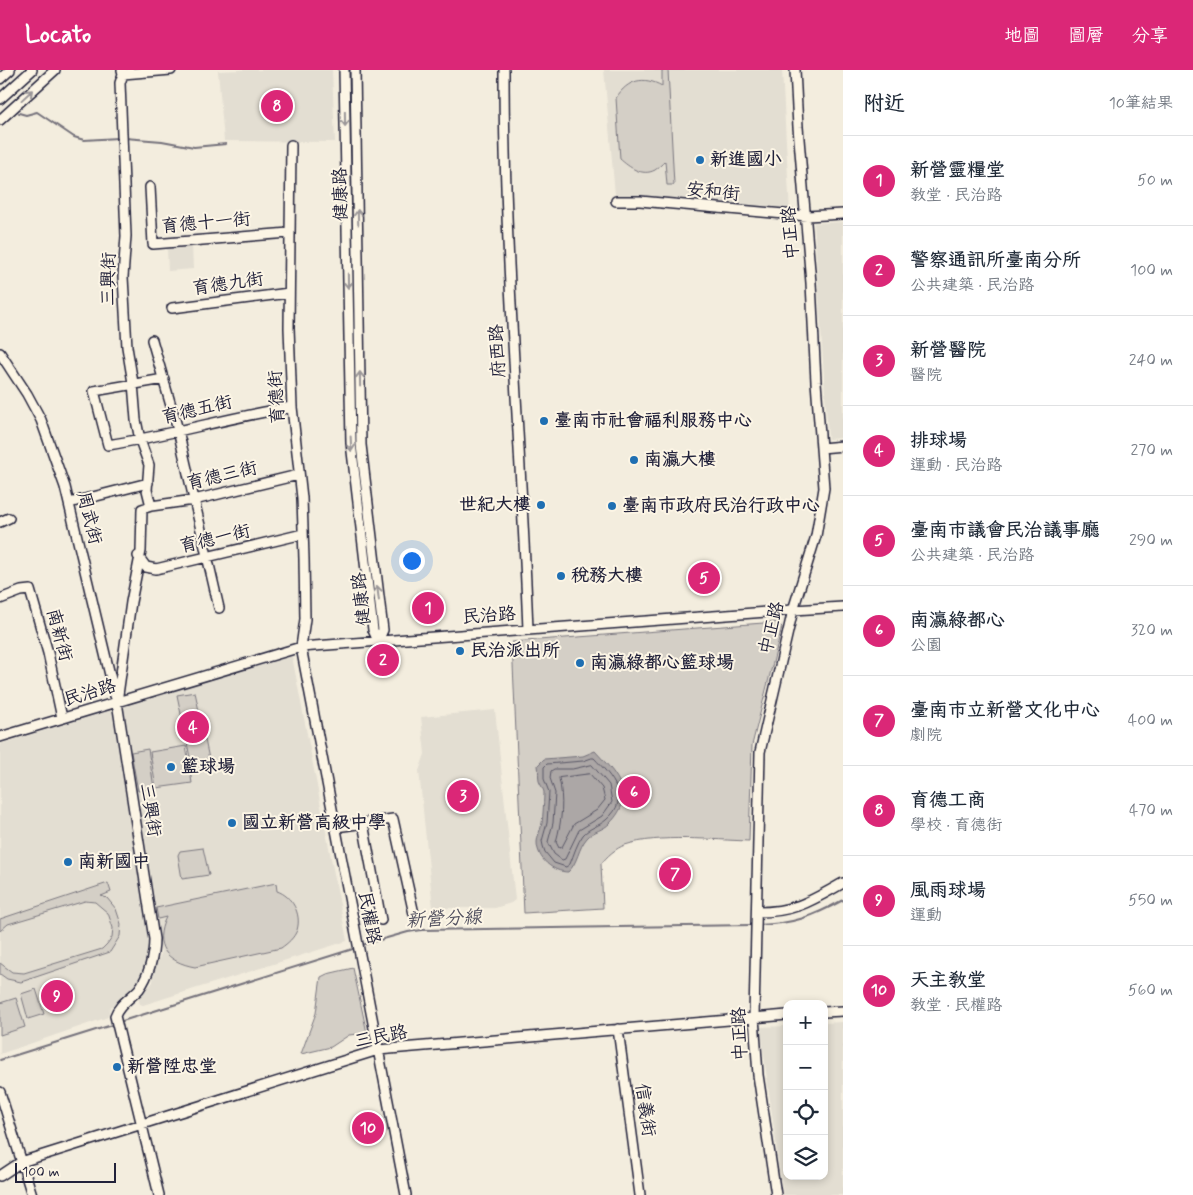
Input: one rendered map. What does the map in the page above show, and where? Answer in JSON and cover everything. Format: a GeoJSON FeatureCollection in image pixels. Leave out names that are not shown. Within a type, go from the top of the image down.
{"type":"FeatureCollection","features":[{"type":"Feature","properties":{"kind":"street"},"geometry":{"type":"LineString","coordinates":[[0,79],[10,70]]}},
{"type":"Feature","properties":{"kind":"street"},"geometry":{"type":"LineString","coordinates":[[0,99],[32,70]]}},
{"type":"Feature","properties":{"kind":"street"},"geometry":{"type":"LineString","coordinates":[[0,120],[55,70]]}},
{"type":"Feature","properties":{"kind":"street","name":"三興街"},"geometry":{"type":"LineString","coordinates":[[160,1195],[115,1016],[118,1009],[143,982],[154,947],[116,702],[138,556],[141,551],[142,510],[152,506],[147,490],[149,466],[147,455],[140,440],[136,420],[123,295],[126,236],[120,82],[123,72],[171,70]]}},
{"type":"Feature","properties":{"kind":"street","name":"健康路"},"geometry":{"type":"LineString","coordinates":[[344,70],[351,443],[373,630],[378,641]]}},
{"type":"Feature","properties":{"kind":"street","name":"健康路"},"geometry":{"type":"LineString","coordinates":[[355,70],[361,444],[383,630],[378,641]]}},
{"type":"Feature","properties":{"kind":"street","name":"府西路"},"geometry":{"type":"LineString","coordinates":[[504,70],[506,208],[524,506],[528,630]]}},
{"type":"Feature","properties":{"kind":"street","name":"中正路"},"geometry":{"type":"LineString","coordinates":[[776,1195],[758,1075],[754,1017],[760,752],[793,610],[816,536],[824,488],[807,216],[798,127],[795,70]]}},
{"type":"Feature","properties":{"kind":"street","name":"育德街"},"geometry":{"type":"LineString","coordinates":[[290,145],[289,292],[292,408],[302,498],[305,619],[301,647]]}},
{"type":"Feature","properties":{"kind":"street","name":"育德十一街"},"geometry":{"type":"LineString","coordinates":[[150,187],[153,244],[289,233]]}},
{"type":"Feature","properties":{"kind":"street","name":"安和街"},"geometry":{"type":"LineString","coordinates":[[616,201],[640,201],[807,216],[843,214]]}},
{"type":"Feature","properties":{"kind":"street","name":"育德九街"},"geometry":{"type":"LineString","coordinates":[[172,308],[289,292]]}},
{"type":"Feature","properties":{"kind":"street"},"geometry":{"type":"LineString","coordinates":[[152,340],[178,430],[219,608]]}},
{"type":"Feature","properties":{"kind":"street","name":"周武街"},"geometry":{"type":"LineString","coordinates":[[0,353],[42,420],[65,487],[116,702]]}},
{"type":"Feature","properties":{"kind":"street"},"geometry":{"type":"LineString","coordinates":[[133,384],[164,379]]}},
{"type":"Feature","properties":{"kind":"street","name":"育德五街"},"geometry":{"type":"LineString","coordinates":[[133,384],[94,391],[108,445],[140,440],[255,413],[292,408]]}},
{"type":"Feature","properties":{"kind":"street"},"geometry":{"type":"LineString","coordinates":[[350,412],[361,411]]}},
{"type":"Feature","properties":{"kind":"street"},"geometry":{"type":"LineString","coordinates":[[821,448],[843,446]]}},
{"type":"Feature","properties":{"kind":"street","name":"育德三街"},"geometry":{"type":"LineString","coordinates":[[152,506],[194,500],[298,475]]}},
{"type":"Feature","properties":{"kind":"street"},"geometry":{"type":"LineString","coordinates":[[69,503],[148,483]]}},
{"type":"Feature","properties":{"kind":"street","name":"育德一街"},"geometry":{"type":"LineString","coordinates":[[138,556],[146,567],[156,569],[303,534]]}},
{"type":"Feature","properties":{"kind":"street","name":"南新街"},"geometry":{"type":"LineString","coordinates":[[0,599],[21,591],[30,590],[48,654],[62,718]]}},
{"type":"Feature","properties":{"kind":"street","name":"民治路"},"geometry":{"type":"LineString","coordinates":[[0,737],[301,647],[793,610],[843,608]]}},
{"type":"Feature","properties":{"kind":"street","name":"民權路"},"geometry":{"type":"LineString","coordinates":[[301,647],[406,1195]]}},
{"type":"Feature","properties":{"kind":"street"},"geometry":{"type":"LineString","coordinates":[[336,828],[393,819],[414,914]]}},
{"type":"Feature","properties":{"kind":"street"},"geometry":{"type":"LineString","coordinates":[[363,823],[381,920]]}},
{"type":"Feature","properties":{"kind":"street"},"geometry":{"type":"LineString","coordinates":[[757,914],[794,908],[843,883]]}},
{"type":"Feature","properties":{"kind":"street"},"geometry":{"type":"LineString","coordinates":[[828,1012],[843,1010]]}},
{"type":"Feature","properties":{"kind":"street","name":"三民路"},"geometry":{"type":"LineString","coordinates":[[0,1176],[21,1162],[378,1050],[783,1015]]}},
{"type":"Feature","properties":{"kind":"street","name":"信義街"},"geometry":{"type":"LineString","coordinates":[[618,1029],[640,1195]]}},
{"type":"Feature","properties":{"kind":"street"},"geometry":{"type":"LineString","coordinates":[[0,1092],[32,1195]]}},
{"type":"Feature","properties":{"kind":"shaded area"},"geometry":{"type":"Polygon","coordinates":[[[332,70],[335,142],[224,141],[218,71],[332,70]]]}},
{"type":"Feature","properties":{"kind":"shaded area","name":"新進國小"},"geometry":{"type":"Polygon","coordinates":[[[604,70],[782,70],[790,213],[666,198],[615,195],[604,70]]]}},
{"type":"Feature","properties":{"kind":"shaded area"},"geometry":{"type":"Polygon","coordinates":[[[662,70],[668,70],[674,185],[667,185],[665,161],[655,170],[641,172],[620,159],[616,98],[626,87],[637,81],[649,81],[662,86],[662,70]]]}},
{"type":"Feature","properties":{"kind":"shaded area"},"geometry":{"type":"Polygon","coordinates":[[[349,126],[353,126],[355,273],[351,272],[349,126]]]}},
{"type":"Feature","properties":{"kind":"shaded area"},"geometry":{"type":"Polygon","coordinates":[[[843,222],[843,438],[828,439],[814,223],[843,222]]]}},
{"type":"Feature","properties":{"kind":"shaded area"},"geometry":{"type":"Polygon","coordinates":[[[192,244],[193,269],[168,271],[167,247],[192,244]]]}},
{"type":"Feature","properties":{"kind":"shaded area"},"geometry":{"type":"Polygon","coordinates":[[[777,622],[782,627],[752,745],[749,841],[670,839],[625,845],[618,848],[601,864],[603,908],[524,913],[512,642],[777,622]]]}},
{"type":"Feature","properties":{"kind":"shaded area","name":"國立新營高級中學"},"geometry":{"type":"Polygon","coordinates":[[[292,656],[347,941],[143,1005],[140,1004],[138,998],[153,982],[154,967],[161,954],[123,705],[292,656]]]}},
{"type":"Feature","properties":{"kind":"shaded area"},"geometry":{"type":"Polygon","coordinates":[[[195,692],[209,759],[191,762],[177,695],[195,692]]]}},
{"type":"Feature","properties":{"kind":"shaded area","name":"南新國中"},"geometry":{"type":"Polygon","coordinates":[[[112,710],[151,949],[138,992],[110,1007],[108,1017],[0,1054],[0,744],[112,710]]]}},
{"type":"Feature","properties":{"kind":"shaded area"},"geometry":{"type":"Polygon","coordinates":[[[495,710],[515,900],[495,908],[433,908],[419,771],[425,754],[421,717],[495,710]]]}},
{"type":"Feature","properties":{"kind":"shaded area","name":"籃球場"},"geometry":{"type":"Polygon","coordinates":[[[186,746],[192,783],[156,788],[150,752],[186,746]]]}},
{"type":"Feature","properties":{"kind":"shaded area"},"geometry":{"type":"Polygon","coordinates":[[[148,749],[154,788],[138,791],[131,752],[148,749]]]}},
{"type":"Feature","properties":{"kind":"shaded area"},"geometry":{"type":"Polygon","coordinates":[[[203,848],[209,875],[182,879],[178,855],[180,851],[203,848]]]}},
{"type":"Feature","properties":{"kind":"shaded area"},"geometry":{"type":"Polygon","coordinates":[[[108,883],[111,892],[101,896],[107,898],[116,909],[121,924],[120,936],[110,952],[21,982],[7,979],[0,974],[0,963],[12,972],[24,973],[102,949],[112,937],[113,928],[108,913],[95,902],[85,901],[8,924],[0,931],[0,919],[108,883]]]}},
{"type":"Feature","properties":{"kind":"shaded area"},"geometry":{"type":"Polygon","coordinates":[[[276,883],[277,891],[291,901],[298,918],[296,933],[281,948],[195,967],[177,961],[165,951],[161,936],[166,917],[158,919],[156,908],[276,883]]]}},
{"type":"Feature","properties":{"kind":"shaded area"},"geometry":{"type":"Polygon","coordinates":[[[353,968],[367,1033],[349,1035],[331,1047],[301,1054],[316,1013],[321,977],[353,968]]]}},
{"type":"Feature","properties":{"kind":"shaded area"},"geometry":{"type":"Polygon","coordinates":[[[65,982],[71,1003],[49,1009],[43,988],[65,982]]]}},
{"type":"Feature","properties":{"kind":"shaded area"},"geometry":{"type":"Polygon","coordinates":[[[36,989],[44,1014],[28,1019],[21,994],[36,989]]]}},
{"type":"Feature","properties":{"kind":"shaded area"},"geometry":{"type":"Polygon","coordinates":[[[16,998],[25,1027],[0,1035],[0,1003],[16,998]]]}},
{"type":"Feature","properties":{"kind":"shaded area"},"geometry":{"type":"Polygon","coordinates":[[[843,1022],[843,1195],[783,1195],[760,1027],[783,1026],[783,1180],[828,1180],[828,1023],[843,1022]]]}},
{"type":"Feature","properties":{"kind":"water"},"geometry":{"type":"Polygon","coordinates":[[[595,751],[616,776],[623,794],[622,803],[618,813],[610,823],[587,838],[568,872],[557,870],[543,859],[538,848],[537,840],[542,820],[544,792],[539,781],[538,765],[544,759],[583,756],[595,751]]]}},
{"type":"Feature","properties":{"kind":"waterway"},"geometry":{"type":"LineString","coordinates":[[19,113],[26,115],[37,112],[74,137],[84,140],[118,138]]}},
{"type":"Feature","properties":{"kind":"waterway"},"geometry":{"type":"LineString","coordinates":[[125,138],[162,141],[194,147],[226,144]]}},
{"type":"Feature","properties":{"kind":"waterway","name":"新營分線"},"geometry":{"type":"LineString","coordinates":[[758,925],[802,919],[843,900]]}},
{"type":"Feature","properties":{"kind":"waterway","name":"新營分線"},"geometry":{"type":"LineString","coordinates":[[362,945],[422,930],[753,925]]}},
{"type":"Feature","properties":{"kind":"waterway","name":"新營分線"},"geometry":{"type":"LineString","coordinates":[[119,1022],[356,948]]}},
{"type":"Feature","properties":{"kind":"waterway","name":"新營分線"},"geometry":{"type":"LineString","coordinates":[[0,1060],[115,1024]]}},
{"type":"Feature","properties":{"kind":"place","name":"育德工商"},"geometry":{"type":"Point","coordinates":[277,106]}},
{"type":"Feature","properties":{"kind":"place","name":"新進國小"},"geometry":{"type":"Point","coordinates":[700,160]}},
{"type":"Feature","properties":{"kind":"place","name":"臺南市社會福利服務中心"},"geometry":{"type":"Point","coordinates":[544,421]}},
{"type":"Feature","properties":{"kind":"place","name":"南瀛大樓"},"geometry":{"type":"Point","coordinates":[634,460]}},
{"type":"Feature","properties":{"kind":"place","name":"世紀大樓"},"geometry":{"type":"Point","coordinates":[541,505]}},
{"type":"Feature","properties":{"kind":"place","name":"臺南市政府民治行政中心"},"geometry":{"type":"Point","coordinates":[612,506]}},
{"type":"Feature","properties":{"kind":"place","name":"稅務大樓"},"geometry":{"type":"Point","coordinates":[561,576]}},
{"type":"Feature","properties":{"kind":"place","name":"臺南市議會民治議事廳"},"geometry":{"type":"Point","coordinates":[704,578]}},
{"type":"Feature","properties":{"kind":"place","name":"新營靈糧堂"},"geometry":{"type":"Point","coordinates":[428,608]}},
{"type":"Feature","properties":{"kind":"place","name":"民治派出所"},"geometry":{"type":"Point","coordinates":[460,651]}},
{"type":"Feature","properties":{"kind":"place","name":"警察通訊所臺南分所"},"geometry":{"type":"Point","coordinates":[383,660]}},
{"type":"Feature","properties":{"kind":"place","name":"南瀛綠都心籃球場"},"geometry":{"type":"Point","coordinates":[580,663]}},
{"type":"Feature","properties":{"kind":"place","name":"排球場"},"geometry":{"type":"Point","coordinates":[193,727]}},
{"type":"Feature","properties":{"kind":"place","name":"籃球場"},"geometry":{"type":"Point","coordinates":[171,767]}},
{"type":"Feature","properties":{"kind":"place","name":"南瀛綠都心"},"geometry":{"type":"Point","coordinates":[634,792]}},
{"type":"Feature","properties":{"kind":"place","name":"新營醫院"},"geometry":{"type":"Point","coordinates":[463,796]}},
{"type":"Feature","properties":{"kind":"place","name":"國立新營高級中學"},"geometry":{"type":"Point","coordinates":[232,823]}},
{"type":"Feature","properties":{"kind":"place","name":"南新國中"},"geometry":{"type":"Point","coordinates":[68,862]}},
{"type":"Feature","properties":{"kind":"place","name":"臺南市立新營文化中心"},"geometry":{"type":"Point","coordinates":[675,874]}},
{"type":"Feature","properties":{"kind":"place","name":"風雨球場"},"geometry":{"type":"Point","coordinates":[57,996]}},
{"type":"Feature","properties":{"kind":"place","name":"新營陞忠堂"},"geometry":{"type":"Point","coordinates":[117,1067]}},
{"type":"Feature","properties":{"kind":"place","name":"天主教堂"},"geometry":{"type":"Point","coordinates":[368,1128]}}]}
